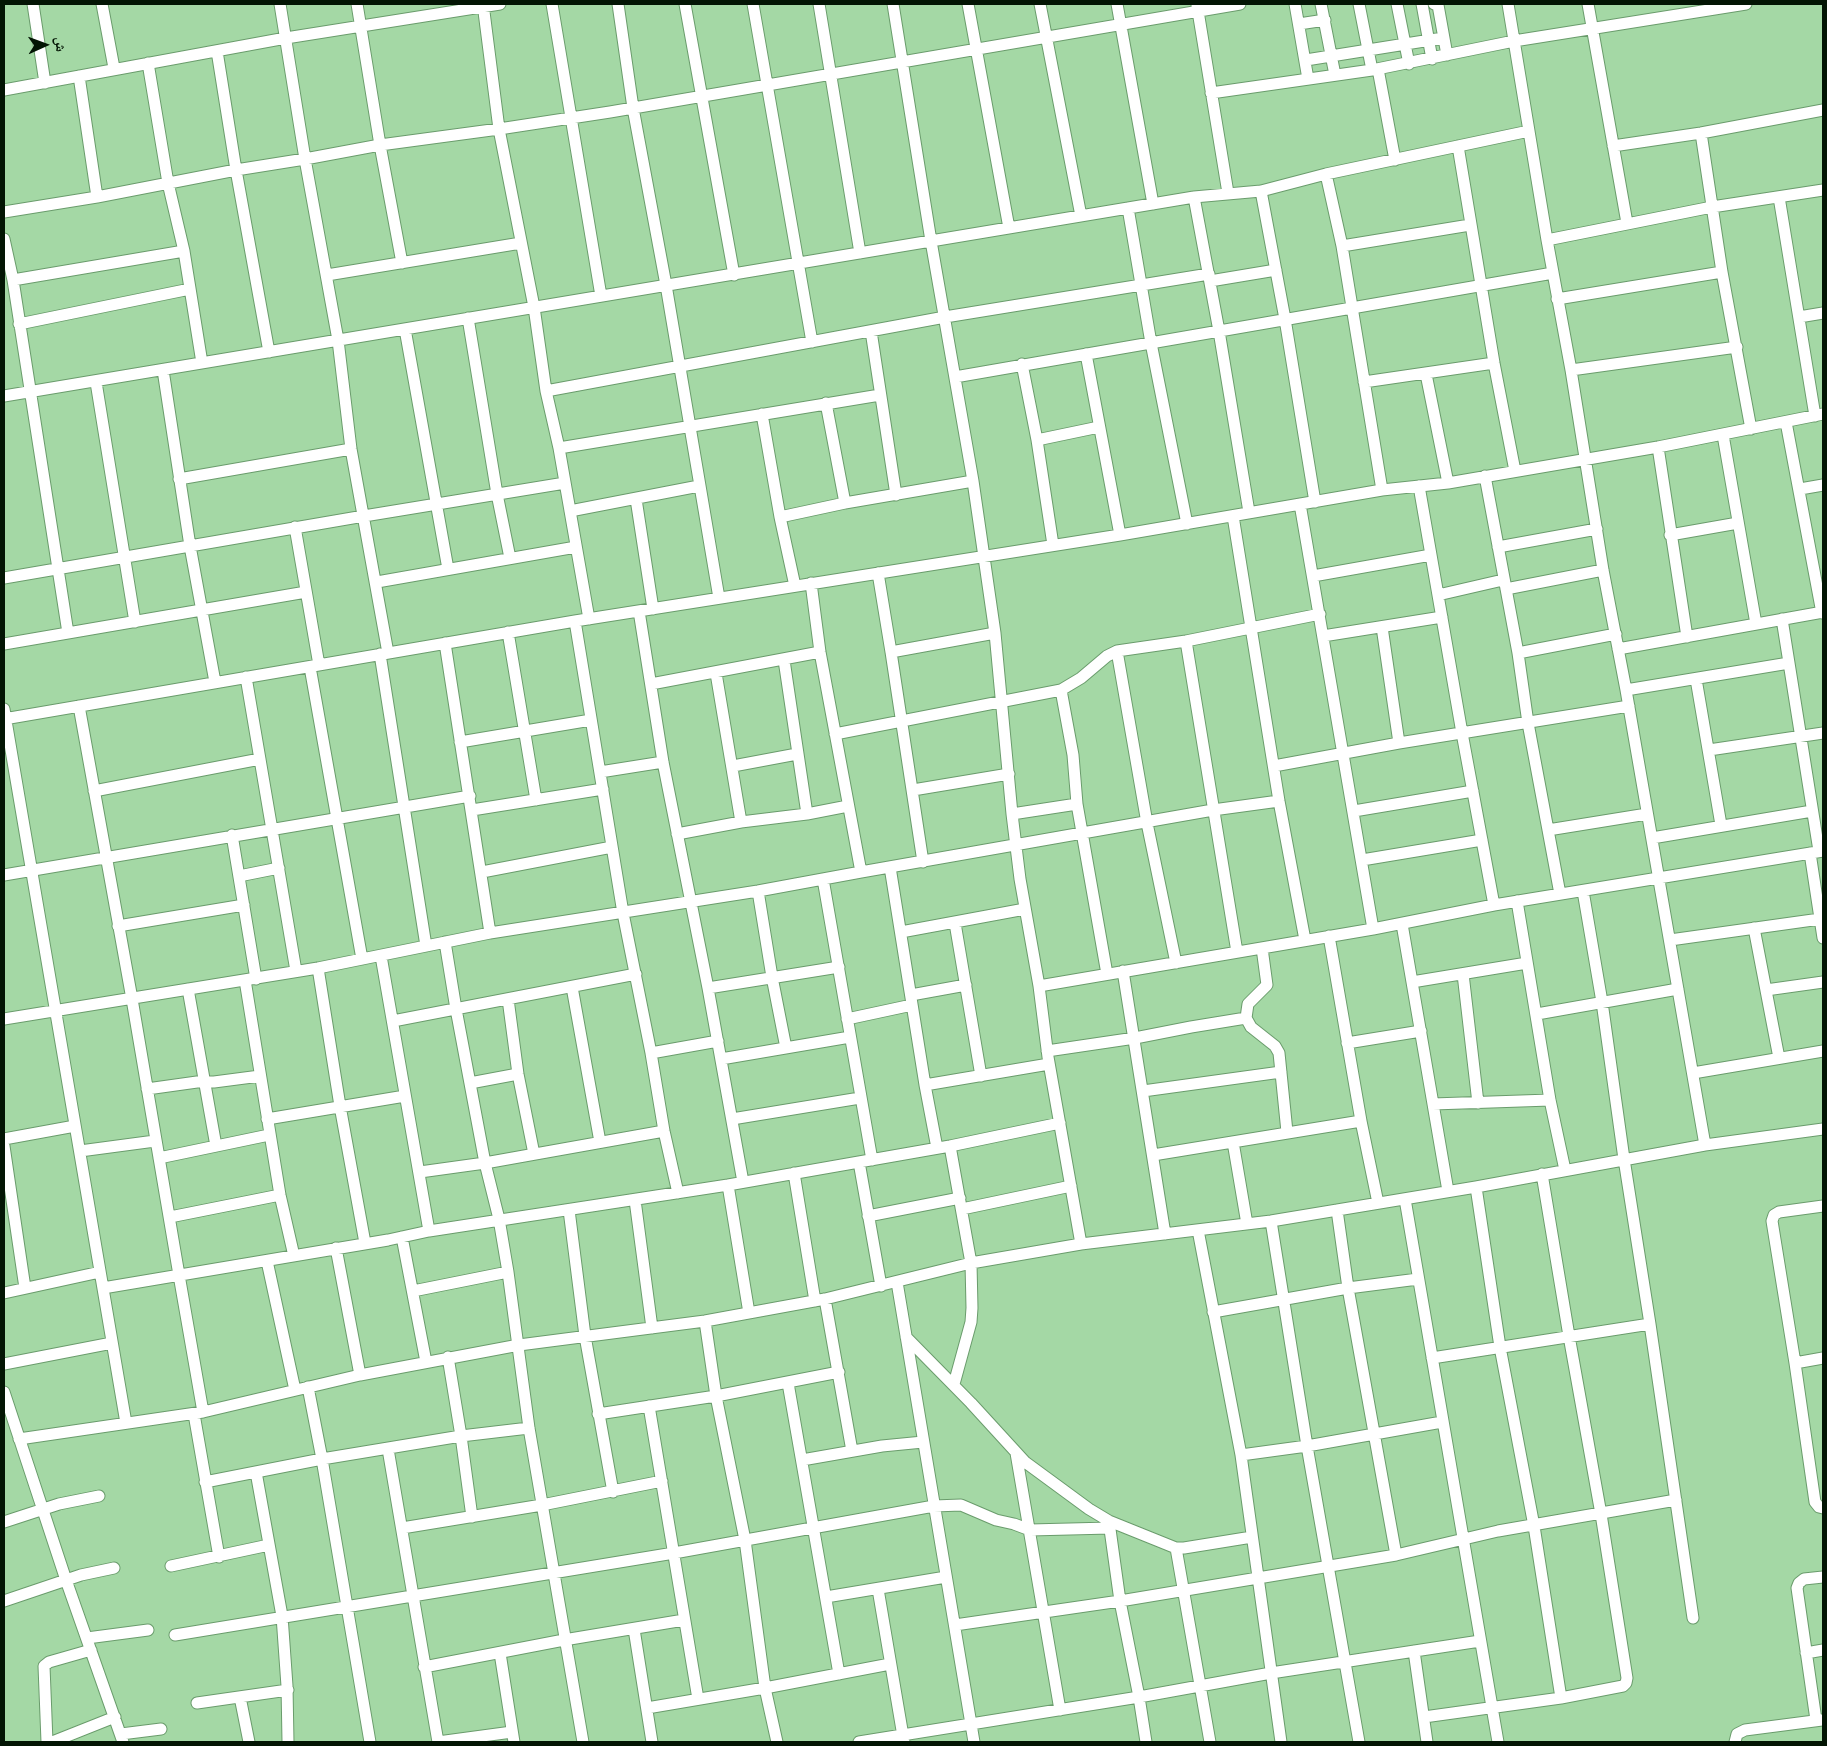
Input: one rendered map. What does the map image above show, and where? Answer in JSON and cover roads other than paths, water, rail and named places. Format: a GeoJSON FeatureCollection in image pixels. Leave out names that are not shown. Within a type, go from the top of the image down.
{"type":"FeatureCollection","features":[{"type":"Feature","properties":{"kind":"street"},"geometry":{"type":"LineString","coordinates":[[33,4],[45,83]]}},
{"type":"Feature","properties":{"kind":"street"},"geometry":{"type":"LineString","coordinates":[[102,4],[114,68]]}},
{"type":"Feature","properties":{"kind":"street"},"geometry":{"type":"LineString","coordinates":[[280,4],[305,160],[338,340],[352,449],[377,582],[384,654],[404,806],[426,946]]}},
{"type":"Feature","properties":{"kind":"street"},"geometry":{"type":"LineString","coordinates":[[356,4],[402,263]]}},
{"type":"Feature","properties":{"kind":"street"},"geometry":{"type":"LineString","coordinates":[[4,90],[114,68],[360,25],[483,5],[500,4]]}},
{"type":"Feature","properties":{"kind":"street"},"geometry":{"type":"LineString","coordinates":[[552,4],[601,296]]}},
{"type":"Feature","properties":{"kind":"street"},"geometry":{"type":"LineString","coordinates":[[618,4],[633,108],[666,285],[719,598]]}},
{"type":"Feature","properties":{"kind":"street"},"geometry":{"type":"LineString","coordinates":[[685,4],[734,275]]}},
{"type":"Feature","properties":{"kind":"street"},"geometry":{"type":"LineString","coordinates":[[753,4],[812,342]]}},
{"type":"Feature","properties":{"kind":"street"},"geometry":{"type":"LineString","coordinates":[[819,4],[860,253]]}},
{"type":"Feature","properties":{"kind":"street"},"geometry":{"type":"LineString","coordinates":[[893,4],[931,241],[973,481],[995,633],[1016,846],[1049,1064],[1081,1244]]}},
{"type":"Feature","properties":{"kind":"street"},"geometry":{"type":"LineString","coordinates":[[968,4],[1009,228]]}},
{"type":"Feature","properties":{"kind":"street"},"geometry":{"type":"LineString","coordinates":[[1040,4],[1080,216]]}},
{"type":"Feature","properties":{"kind":"street"},"geometry":{"type":"LineString","coordinates":[[1117,4],[1153,204]]}},
{"type":"Feature","properties":{"kind":"street"},"geometry":{"type":"LineString","coordinates":[[4,212],[97,197],[236,170],[305,160],[380,145],[570,119],[702,97],[1121,24],[1198,7],[1240,4]]}},
{"type":"Feature","properties":{"kind":"street"},"geometry":{"type":"LineString","coordinates":[[1295,4],[1308,79]]}},
{"type":"Feature","properties":{"kind":"street"},"geometry":{"type":"LineString","coordinates":[[1321,4],[1335,76]]}},
{"type":"Feature","properties":{"kind":"street"},"geometry":{"type":"LineString","coordinates":[[1359,4],[1395,160]]}},
{"type":"Feature","properties":{"kind":"street"},"geometry":{"type":"LineString","coordinates":[[1397,4],[1409,64]]}},
{"type":"Feature","properties":{"kind":"street"},"geometry":{"type":"LineString","coordinates":[[1432,59],[1429,40],[1428,4],[1438,5],[1446,55]]}},
{"type":"Feature","properties":{"kind":"street"},"geometry":{"type":"LineString","coordinates":[[1508,4],[1557,299],[1571,370],[1603,570],[1629,706],[1705,1144]]}},
{"type":"Feature","properties":{"kind":"street"},"geometry":{"type":"LineString","coordinates":[[1588,4],[1628,224]]}},
{"type":"Feature","properties":{"kind":"street"},"geometry":{"type":"LineString","coordinates":[[1211,93],[1409,64],[1514,41],[1592,30],[1743,4]]}},
{"type":"Feature","properties":{"kind":"street"},"geometry":{"type":"LineString","coordinates":[[483,5],[499,129],[534,307],[546,391],[559,448],[589,619]]}},
{"type":"Feature","properties":{"kind":"street"},"geometry":{"type":"LineString","coordinates":[[1198,7],[1228,193]]}},
{"type":"Feature","properties":{"kind":"street"},"geometry":{"type":"LineString","coordinates":[[1299,24],[1324,20]]}},
{"type":"Feature","properties":{"kind":"street"},"geometry":{"type":"LineString","coordinates":[[1306,60],[1443,38]]}},
{"type":"Feature","properties":{"kind":"street"},"geometry":{"type":"LineString","coordinates":[[217,51],[236,170],[269,352]]}},
{"type":"Feature","properties":{"kind":"street"},"geometry":{"type":"LineString","coordinates":[[148,63],[168,183],[184,251],[202,363]]}},
{"type":"Feature","properties":{"kind":"street"},"geometry":{"type":"LineString","coordinates":[[79,76],[97,197]]}},
{"type":"Feature","properties":{"kind":"street"},"geometry":{"type":"LineString","coordinates":[[1613,146],[1823,110]]}},
{"type":"Feature","properties":{"kind":"street"},"geometry":{"type":"LineString","coordinates":[[4,396],[1194,197],[1261,191],[1326,174],[1529,132]]}},
{"type":"Feature","properties":{"kind":"street"},"geometry":{"type":"LineString","coordinates":[[1701,132],[1722,272],[1751,429]]}},
{"type":"Feature","properties":{"kind":"street"},"geometry":{"type":"LineString","coordinates":[[1458,146],[1494,363],[1515,471]]}},
{"type":"Feature","properties":{"kind":"street"},"geometry":{"type":"LineString","coordinates":[[1326,174],[1353,308],[1382,490]]}},
{"type":"Feature","properties":{"kind":"street"},"geometry":{"type":"LineString","coordinates":[[1547,240],[1712,207],[1823,190]]}},
{"type":"Feature","properties":{"kind":"street"},"geometry":{"type":"LineString","coordinates":[[1261,191],[1285,319],[1315,502]]}},
{"type":"Feature","properties":{"kind":"street"},"geometry":{"type":"LineString","coordinates":[[1194,197],[1219,331],[1249,512]]}},
{"type":"Feature","properties":{"kind":"street"},"geometry":{"type":"LineString","coordinates":[[126,1423],[4,715],[79,706],[508,632],[1187,524],[1382,490],[1448,483],[1658,447],[1819,415],[1799,317],[1779,197]]}},
{"type":"Feature","properties":{"kind":"street"},"geometry":{"type":"LineString","coordinates":[[1128,208],[1151,343],[1187,524]]}},
{"type":"Feature","properties":{"kind":"street"},"geometry":{"type":"LineString","coordinates":[[1342,246],[1470,225]]}},
{"type":"Feature","properties":{"kind":"street"},"geometry":{"type":"LineString","coordinates":[[4,239],[13,280],[68,633]]}},
{"type":"Feature","properties":{"kind":"street"},"geometry":{"type":"LineString","coordinates":[[327,275],[521,243]]}},
{"type":"Feature","properties":{"kind":"street"},"geometry":{"type":"LineString","coordinates":[[13,280],[184,251]]}},
{"type":"Feature","properties":{"kind":"street"},"geometry":{"type":"LineString","coordinates":[[546,391],[945,317],[1141,285],[1276,270]]}},
{"type":"Feature","properties":{"kind":"street"},"geometry":{"type":"LineString","coordinates":[[1557,299],[1722,272]]}},
{"type":"Feature","properties":{"kind":"street"},"geometry":{"type":"LineString","coordinates":[[955,377],[1553,273]]}},
{"type":"Feature","properties":{"kind":"street"},"geometry":{"type":"LineString","coordinates":[[20,324],[190,289]]}},
{"type":"Feature","properties":{"kind":"street"},"geometry":{"type":"LineString","coordinates":[[1799,317],[1823,313]]}},
{"type":"Feature","properties":{"kind":"street"},"geometry":{"type":"LineString","coordinates":[[468,318],[497,494],[510,558]]}},
{"type":"Feature","properties":{"kind":"street"},"geometry":{"type":"LineString","coordinates":[[405,329],[448,569]]}},
{"type":"Feature","properties":{"kind":"street"},"geometry":{"type":"LineString","coordinates":[[870,331],[896,494]]}},
{"type":"Feature","properties":{"kind":"street"},"geometry":{"type":"LineString","coordinates":[[1571,370],[1737,347]]}},
{"type":"Feature","properties":{"kind":"street"},"geometry":{"type":"LineString","coordinates":[[1086,354],[1120,534]]}},
{"type":"Feature","properties":{"kind":"street"},"geometry":{"type":"LineString","coordinates":[[1364,382],[1494,363]]}},
{"type":"Feature","properties":{"kind":"street"},"geometry":{"type":"LineString","coordinates":[[1022,364],[1037,440],[1053,545]]}},
{"type":"Feature","properties":{"kind":"street"},"geometry":{"type":"LineString","coordinates":[[162,370],[190,546],[215,682]]}},
{"type":"Feature","properties":{"kind":"street"},"geometry":{"type":"LineString","coordinates":[[1426,374],[1448,483]]}},
{"type":"Feature","properties":{"kind":"street"},"geometry":{"type":"LineString","coordinates":[[96,382],[135,622]]}},
{"type":"Feature","properties":{"kind":"street"},"geometry":{"type":"LineString","coordinates":[[559,448],[880,394]]}},
{"type":"Feature","properties":{"kind":"street"},"geometry":{"type":"LineString","coordinates":[[826,404],[845,503]]}},
{"type":"Feature","properties":{"kind":"street"},"geometry":{"type":"LineString","coordinates":[[762,414],[780,517],[795,586]]}},
{"type":"Feature","properties":{"kind":"street"},"geometry":{"type":"LineString","coordinates":[[1618,649],[1823,613],[1786,422]]}},
{"type":"Feature","properties":{"kind":"street"},"geometry":{"type":"LineString","coordinates":[[1037,440],[1099,427]]}},
{"type":"Feature","properties":{"kind":"street"},"geometry":{"type":"LineString","coordinates":[[1723,435],[1756,624]]}},
{"type":"Feature","properties":{"kind":"street"},"geometry":{"type":"LineString","coordinates":[[1658,447],[1687,637]]}},
{"type":"Feature","properties":{"kind":"street"},"geometry":{"type":"LineString","coordinates":[[179,479],[352,449]]}},
{"type":"Feature","properties":{"kind":"street"},"geometry":{"type":"LineString","coordinates":[[1485,476],[1560,894]]}},
{"type":"Feature","properties":{"kind":"street"},"geometry":{"type":"LineString","coordinates":[[780,517],[845,503],[973,481]]}},
{"type":"Feature","properties":{"kind":"street"},"geometry":{"type":"LineString","coordinates":[[4,578],[295,527],[565,483]]}},
{"type":"Feature","properties":{"kind":"street"},"geometry":{"type":"LineString","coordinates":[[1800,489],[1823,485]]}},
{"type":"Feature","properties":{"kind":"street"},"geometry":{"type":"LineString","coordinates":[[570,511],[699,486]]}},
{"type":"Feature","properties":{"kind":"street"},"geometry":{"type":"LineString","coordinates":[[1419,486],[1494,905]]}},
{"type":"Feature","properties":{"kind":"street"},"geometry":{"type":"LineString","coordinates":[[636,499],[653,608]]}},
{"type":"Feature","properties":{"kind":"street"},"geometry":{"type":"LineString","coordinates":[[1300,504],[1374,929]]}},
{"type":"Feature","properties":{"kind":"street"},"geometry":{"type":"LineString","coordinates":[[1233,516],[1279,801],[1305,940]]}},
{"type":"Feature","properties":{"kind":"street"},"geometry":{"type":"LineString","coordinates":[[1670,535],[1738,523]]}},
{"type":"Feature","properties":{"kind":"street"},"geometry":{"type":"LineString","coordinates":[[295,527],[306,592],[314,666],[337,818],[362,959]]}},
{"type":"Feature","properties":{"kind":"street"},"geometry":{"type":"LineString","coordinates":[[1498,547],[1597,529]]}},
{"type":"Feature","properties":{"kind":"street"},"geometry":{"type":"LineString","coordinates":[[1811,547],[1823,545]]}},
{"type":"Feature","properties":{"kind":"street"},"geometry":{"type":"LineString","coordinates":[[377,582],[576,547]]}},
{"type":"Feature","properties":{"kind":"street"},"geometry":{"type":"LineString","coordinates":[[1313,576],[1431,555]]}},
{"type":"Feature","properties":{"kind":"street"},"geometry":{"type":"LineString","coordinates":[[1438,595],[1603,570]]}},
{"type":"Feature","properties":{"kind":"street"},"geometry":{"type":"LineString","coordinates":[[878,573],[923,862]]}},
{"type":"Feature","properties":{"kind":"street"},"geometry":{"type":"LineString","coordinates":[[811,583],[820,652],[861,872]]}},
{"type":"Feature","properties":{"kind":"street"},"geometry":{"type":"LineString","coordinates":[[4,644],[306,592]]}},
{"type":"Feature","properties":{"kind":"street"},"geometry":{"type":"LineString","coordinates":[[639,611],[677,834],[708,988],[743,1182]]}},
{"type":"Feature","properties":{"kind":"street"},"geometry":{"type":"LineString","coordinates":[[835,734],[1061,690],[1081,678],[1107,656],[1117,651],[1186,641],[1320,614]]}},
{"type":"Feature","properties":{"kind":"street"},"geometry":{"type":"LineString","coordinates":[[1324,636],[1442,617]]}},
{"type":"Feature","properties":{"kind":"street"},"geometry":{"type":"LineString","coordinates":[[1782,620],[1812,811],[1823,938]]}},
{"type":"Feature","properties":{"kind":"street"},"geometry":{"type":"LineString","coordinates":[[575,621],[623,913],[651,1052],[664,1131],[678,1193]]}},
{"type":"Feature","properties":{"kind":"street"},"geometry":{"type":"LineString","coordinates":[[1382,627],[1399,743]]}},
{"type":"Feature","properties":{"kind":"street"},"geometry":{"type":"LineString","coordinates":[[508,632],[536,800]]}},
{"type":"Feature","properties":{"kind":"street"},"geometry":{"type":"LineString","coordinates":[[891,652],[995,633]]}},
{"type":"Feature","properties":{"kind":"street"},"geometry":{"type":"LineString","coordinates":[[1518,652],[1616,634]]}},
{"type":"Feature","properties":{"kind":"street"},"geometry":{"type":"LineString","coordinates":[[1186,641],[1237,952]]}},
{"type":"Feature","properties":{"kind":"street"},"geometry":{"type":"LineString","coordinates":[[445,643],[490,933]]}},
{"type":"Feature","properties":{"kind":"street"},"geometry":{"type":"LineString","coordinates":[[1117,651],[1147,822],[1176,962]]}},
{"type":"Feature","properties":{"kind":"street"},"geometry":{"type":"LineString","coordinates":[[651,684],[820,652]]}},
{"type":"Feature","properties":{"kind":"street"},"geometry":{"type":"LineString","coordinates":[[784,660],[807,814]]}},
{"type":"Feature","properties":{"kind":"street"},"geometry":{"type":"LineString","coordinates":[[1626,690],[1789,663]]}},
{"type":"Feature","properties":{"kind":"street"},"geometry":{"type":"LineString","coordinates":[[716,673],[741,822]]}},
{"type":"Feature","properties":{"kind":"street"},"geometry":{"type":"LineString","coordinates":[[246,677],[296,971]]}},
{"type":"Feature","properties":{"kind":"street"},"geometry":{"type":"LineString","coordinates":[[1696,679],[1721,825]]}},
{"type":"Feature","properties":{"kind":"street"},"geometry":{"type":"LineString","coordinates":[[1061,690],[1073,755],[1077,804],[1107,974]]}},
{"type":"Feature","properties":{"kind":"street"},"geometry":{"type":"LineString","coordinates":[[79,706],[170,1217],[199,1413],[205,1482],[219,1557]]}},
{"type":"Feature","properties":{"kind":"street"},"geometry":{"type":"LineString","coordinates":[[1274,766],[1399,743],[1629,706]]}},
{"type":"Feature","properties":{"kind":"street"},"geometry":{"type":"LineString","coordinates":[[460,742],[591,720]]}},
{"type":"Feature","properties":{"kind":"street"},"geometry":{"type":"LineString","coordinates":[[1709,750],[1823,733]]}},
{"type":"Feature","properties":{"kind":"street"},"geometry":{"type":"LineString","coordinates":[[733,766],[797,754]]}},
{"type":"Feature","properties":{"kind":"street"},"geometry":{"type":"LineString","coordinates":[[94,791],[260,759]]}},
{"type":"Feature","properties":{"kind":"street"},"geometry":{"type":"LineString","coordinates":[[600,772],[664,762]]}},
{"type":"Feature","properties":{"kind":"street"},"geometry":{"type":"LineString","coordinates":[[913,790],[1009,774]]}},
{"type":"Feature","properties":{"kind":"street"},"geometry":{"type":"LineString","coordinates":[[472,810],[602,789]]}},
{"type":"Feature","properties":{"kind":"street"},"geometry":{"type":"LineString","coordinates":[[1354,811],[1473,791]]}},
{"type":"Feature","properties":{"kind":"street"},"geometry":{"type":"LineString","coordinates":[[4,875],[470,796]]}},
{"type":"Feature","properties":{"kind":"street"},"geometry":{"type":"LineString","coordinates":[[4,1019],[318,968],[490,933],[758,892],[1213,810],[1279,801]]}},
{"type":"Feature","properties":{"kind":"street"},"geometry":{"type":"LineString","coordinates":[[1012,814],[1077,804]]}},
{"type":"Feature","properties":{"kind":"street"},"geometry":{"type":"LineString","coordinates":[[677,834],[741,822],[807,814],[848,806]]}},
{"type":"Feature","properties":{"kind":"street"},"geometry":{"type":"LineString","coordinates":[[1652,838],[1812,811]]}},
{"type":"Feature","properties":{"kind":"street"},"geometry":{"type":"LineString","coordinates":[[1548,830],[1647,814]]}},
{"type":"Feature","properties":{"kind":"street"},"geometry":{"type":"LineString","coordinates":[[232,835],[244,905],[260,1076],[280,1195],[294,1256]]}},
{"type":"Feature","properties":{"kind":"street"},"geometry":{"type":"LineString","coordinates":[[1362,860],[1482,840]]}},
{"type":"Feature","properties":{"kind":"street"},"geometry":{"type":"LineString","coordinates":[[482,872],[612,847]]}},
{"type":"Feature","properties":{"kind":"street"},"geometry":{"type":"LineString","coordinates":[[1038,986],[1374,929],[1494,905],[1817,852]]}},
{"type":"Feature","properties":{"kind":"street"},"geometry":{"type":"LineString","coordinates":[[890,867],[937,1148]]}},
{"type":"Feature","properties":{"kind":"street"},"geometry":{"type":"LineString","coordinates":[[239,876],[279,868]]}},
{"type":"Feature","properties":{"kind":"street"},"geometry":{"type":"LineString","coordinates":[[823,879],[872,1160]]}},
{"type":"Feature","properties":{"kind":"street"},"geometry":{"type":"LineString","coordinates":[[1583,891],[1602,1002],[1693,1618]]}},
{"type":"Feature","properties":{"kind":"street"},"geometry":{"type":"LineString","coordinates":[[758,892],[786,1048]]}},
{"type":"Feature","properties":{"kind":"street"},"geometry":{"type":"LineString","coordinates":[[1517,902],[1550,1100],[1565,1170]]}},
{"type":"Feature","properties":{"kind":"street"},"geometry":{"type":"LineString","coordinates":[[118,926],[244,905]]}},
{"type":"Feature","properties":{"kind":"street"},"geometry":{"type":"LineString","coordinates":[[901,932],[1025,909]]}},
{"type":"Feature","properties":{"kind":"street"},"geometry":{"type":"LineString","coordinates":[[1670,940],[1820,919]]}},
{"type":"Feature","properties":{"kind":"street"},"geometry":{"type":"LineString","coordinates":[[955,923],[981,1076]]}},
{"type":"Feature","properties":{"kind":"street"},"geometry":{"type":"LineString","coordinates":[[1402,924],[1448,1192]]}},
{"type":"Feature","properties":{"kind":"street"},"geometry":{"type":"LineString","coordinates":[[1754,928],[1779,1058]]}},
{"type":"Feature","properties":{"kind":"street"},"geometry":{"type":"LineString","coordinates":[[1329,936],[1347,1043],[1378,1203]]}},
{"type":"Feature","properties":{"kind":"street"},"geometry":{"type":"LineString","coordinates":[[445,942],[485,1163],[499,1219],[519,1345],[529,1428],[582,1742]]}},
{"type":"Feature","properties":{"kind":"street"},"geometry":{"type":"LineString","coordinates":[[1262,948],[1267,985],[1248,1004],[1246,1018],[1254,1031],[1277,1049],[1281,1061],[1287,1132]]}},
{"type":"Feature","properties":{"kind":"street"},"geometry":{"type":"LineString","coordinates":[[381,956],[429,1231]]}},
{"type":"Feature","properties":{"kind":"street"},"geometry":{"type":"LineString","coordinates":[[1412,982],[1528,963]]}},
{"type":"Feature","properties":{"kind":"street"},"geometry":{"type":"LineString","coordinates":[[708,988],[839,967]]}},
{"type":"Feature","properties":{"kind":"street"},"geometry":{"type":"LineString","coordinates":[[318,968],[340,1106],[365,1243]]}},
{"type":"Feature","properties":{"kind":"street"},"geometry":{"type":"LineString","coordinates":[[1123,971],[1154,1155],[1165,1234]]}},
{"type":"Feature","properties":{"kind":"street"},"geometry":{"type":"LineString","coordinates":[[393,1021],[636,974]]}},
{"type":"Feature","properties":{"kind":"street"},"geometry":{"type":"LineString","coordinates":[[1463,974],[1478,1103]]}},
{"type":"Feature","properties":{"kind":"street"},"geometry":{"type":"LineString","coordinates":[[1766,990],[1823,982]]}},
{"type":"Feature","properties":{"kind":"street"},"geometry":{"type":"LineString","coordinates":[[847,1019],[966,985]]}},
{"type":"Feature","properties":{"kind":"street"},"geometry":{"type":"LineString","coordinates":[[572,987],[600,1142]]}},
{"type":"Feature","properties":{"kind":"street"},"geometry":{"type":"LineString","coordinates":[[188,989],[216,1146]]}},
{"type":"Feature","properties":{"kind":"street"},"geometry":{"type":"LineString","coordinates":[[1537,1014],[1678,989]]}},
{"type":"Feature","properties":{"kind":"street"},"geometry":{"type":"LineString","coordinates":[[508,999],[518,1074],[534,1154]]}},
{"type":"Feature","properties":{"kind":"street"},"geometry":{"type":"LineString","coordinates":[[1047,1051],[1135,1038],[1246,1018]]}},
{"type":"Feature","properties":{"kind":"street"},"geometry":{"type":"LineString","coordinates":[[1347,1043],[1421,1031]]}},
{"type":"Feature","properties":{"kind":"street"},"geometry":{"type":"LineString","coordinates":[[721,1060],[850,1037]]}},
{"type":"Feature","properties":{"kind":"street"},"geometry":{"type":"LineString","coordinates":[[651,1052],[718,1041]]}},
{"type":"Feature","properties":{"kind":"street"},"geometry":{"type":"LineString","coordinates":[[1693,1073],[1823,1051]]}},
{"type":"Feature","properties":{"kind":"street"},"geometry":{"type":"LineString","coordinates":[[925,1085],[1049,1064]]}},
{"type":"Feature","properties":{"kind":"street"},"geometry":{"type":"LineString","coordinates":[[1143,1091],[1281,1072]]}},
{"type":"Feature","properties":{"kind":"street"},"geometry":{"type":"LineString","coordinates":[[470,1083],[518,1074]]}},
{"type":"Feature","properties":{"kind":"street"},"geometry":{"type":"LineString","coordinates":[[147,1089],[260,1076]]}},
{"type":"Feature","properties":{"kind":"street"},"geometry":{"type":"LineString","coordinates":[[267,1119],[405,1096]]}},
{"type":"Feature","properties":{"kind":"street"},"geometry":{"type":"LineString","coordinates":[[732,1119],[860,1098]]}},
{"type":"Feature","properties":{"kind":"street"},"geometry":{"type":"LineString","coordinates":[[1433,1104],[1550,1100]]}},
{"type":"Feature","properties":{"kind":"street"},"geometry":{"type":"LineString","coordinates":[[1154,1155],[1362,1121]]}},
{"type":"Feature","properties":{"kind":"street"},"geometry":{"type":"LineString","coordinates":[[103,1288],[267,1261],[499,1219],[728,1185],[950,1146],[1060,1123]]}},
{"type":"Feature","properties":{"kind":"street"},"geometry":{"type":"LineString","coordinates":[[4,1140],[75,1126]]}},
{"type":"Feature","properties":{"kind":"street"},"geometry":{"type":"LineString","coordinates":[[19,1439],[199,1413],[360,1375],[448,1357],[519,1345],[706,1321],[750,1313],[820,1300],[971,1263],[1081,1244],[1271,1221],[1448,1192],[1705,1144],[1823,1128]]}},
{"type":"Feature","properties":{"kind":"street"},"geometry":{"type":"LineString","coordinates":[[420,1172],[485,1163],[664,1131]]}},
{"type":"Feature","properties":{"kind":"street"},"geometry":{"type":"LineString","coordinates":[[159,1158],[270,1135]]}},
{"type":"Feature","properties":{"kind":"street"},"geometry":{"type":"LineString","coordinates":[[80,1151],[155,1141]]}},
{"type":"Feature","properties":{"kind":"street"},"geometry":{"type":"LineString","coordinates":[[1233,1142],[1247,1224]]}},
{"type":"Feature","properties":{"kind":"street"},"geometry":{"type":"LineString","coordinates":[[4,1146],[25,1288]]}},
{"type":"Feature","properties":{"kind":"street"},"geometry":{"type":"LineString","coordinates":[[950,1146],[971,1263],[972,1314],[954,1384]]}},
{"type":"Feature","properties":{"kind":"street"},"geometry":{"type":"LineString","coordinates":[[859,1162],[881,1286]]}},
{"type":"Feature","properties":{"kind":"street"},"geometry":{"type":"LineString","coordinates":[[794,1173],[820,1300],[839,1372],[852,1451]]}},
{"type":"Feature","properties":{"kind":"street"},"geometry":{"type":"LineString","coordinates":[[1424,1717],[1562,1698],[1623,1686],[1626,1683],[1627,1678],[1601,1514],[1542,1174]]}},
{"type":"Feature","properties":{"kind":"street"},"geometry":{"type":"LineString","coordinates":[[728,1185],[750,1313]]}},
{"type":"Feature","properties":{"kind":"street"},"geometry":{"type":"LineString","coordinates":[[868,1216],[961,1204],[1070,1186]]}},
{"type":"Feature","properties":{"kind":"street"},"geometry":{"type":"LineString","coordinates":[[1476,1187],[1500,1347],[1534,1526],[1562,1698]]}},
{"type":"Feature","properties":{"kind":"street"},"geometry":{"type":"LineString","coordinates":[[170,1217],[280,1195]]}},
{"type":"Feature","properties":{"kind":"street"},"geometry":{"type":"LineString","coordinates":[[1405,1199],[1498,1742]]}},
{"type":"Feature","properties":{"kind":"street"},"geometry":{"type":"LineString","coordinates":[[635,1200],[652,1328]]}},
{"type":"Feature","properties":{"kind":"street"},"geometry":{"type":"LineString","coordinates":[[1823,1206],[1779,1212],[1774,1215],[1772,1220],[1796,1363],[1815,1502],[1819,1507],[1823,1508]]}},
{"type":"Feature","properties":{"kind":"street"},"geometry":{"type":"LineString","coordinates":[[568,1210],[585,1336],[612,1492]]}},
{"type":"Feature","properties":{"kind":"street"},"geometry":{"type":"LineString","coordinates":[[1337,1210],[1348,1288],[1396,1555]]}},
{"type":"Feature","properties":{"kind":"street"},"geometry":{"type":"LineString","coordinates":[[1271,1221],[1307,1446],[1359,1742]]}},
{"type":"Feature","properties":{"kind":"street"},"geometry":{"type":"LineString","coordinates":[[1198,1230],[1240,1455],[1282,1742]]}},
{"type":"Feature","properties":{"kind":"street"},"geometry":{"type":"LineString","coordinates":[[402,1237],[426,1362]]}},
{"type":"Feature","properties":{"kind":"street"},"geometry":{"type":"LineString","coordinates":[[336,1248],[360,1375]]}},
{"type":"Feature","properties":{"kind":"street"},"geometry":{"type":"LineString","coordinates":[[267,1261],[295,1390]]}},
{"type":"Feature","properties":{"kind":"street"},"geometry":{"type":"LineString","coordinates":[[4,1293],[100,1272]]}},
{"type":"Feature","properties":{"kind":"street"},"geometry":{"type":"LineString","coordinates":[[413,1291],[508,1272]]}},
{"type":"Feature","properties":{"kind":"street"},"geometry":{"type":"LineString","coordinates":[[1213,1312],[1348,1288],[1418,1280]]}},
{"type":"Feature","properties":{"kind":"street"},"geometry":{"type":"LineString","coordinates":[[897,1282],[974,1742]]}},
{"type":"Feature","properties":{"kind":"street"},"geometry":{"type":"LineString","coordinates":[[706,1321],[716,1396],[745,1540],[765,1688],[777,1742]]}},
{"type":"Feature","properties":{"kind":"street"},"geometry":{"type":"LineString","coordinates":[[1432,1358],[1650,1324]]}},
{"type":"Feature","properties":{"kind":"street"},"geometry":{"type":"LineString","coordinates":[[906,1337],[954,1384],[1016,1453],[1033,1468],[1109,1524],[1176,1548],[1252,1537]]}},
{"type":"Feature","properties":{"kind":"street"},"geometry":{"type":"LineString","coordinates":[[4,1364],[112,1342]]}},
{"type":"Feature","properties":{"kind":"street"},"geometry":{"type":"LineString","coordinates":[[448,1357],[472,1517]]}},
{"type":"Feature","properties":{"kind":"street"},"geometry":{"type":"LineString","coordinates":[[1796,1363],[1823,1358]]}},
{"type":"Feature","properties":{"kind":"street"},"geometry":{"type":"LineString","coordinates":[[598,1414],[716,1396],[839,1372]]}},
{"type":"Feature","properties":{"kind":"street"},"geometry":{"type":"LineString","coordinates":[[788,1383],[839,1674]]}},
{"type":"Feature","properties":{"kind":"street"},"geometry":{"type":"LineString","coordinates":[[308,1387],[370,1742]]}},
{"type":"Feature","properties":{"kind":"street"},"geometry":{"type":"LineString","coordinates":[[4,1392],[66,1580],[122,1738],[161,1730]]}},
{"type":"Feature","properties":{"kind":"street"},"geometry":{"type":"LineString","coordinates":[[649,1406],[698,1699]]}},
{"type":"Feature","properties":{"kind":"street"},"geometry":{"type":"LineString","coordinates":[[1240,1455],[1307,1446],[1442,1422]]}},
{"type":"Feature","properties":{"kind":"street"},"geometry":{"type":"LineString","coordinates":[[205,1482],[388,1448],[461,1436],[529,1428]]}},
{"type":"Feature","properties":{"kind":"street"},"geometry":{"type":"LineString","coordinates":[[802,1460],[852,1451],[923,1442]]}},
{"type":"Feature","properties":{"kind":"street"},"geometry":{"type":"LineString","coordinates":[[388,1448],[438,1742],[513,1737],[500,1653]]}},
{"type":"Feature","properties":{"kind":"street"},"geometry":{"type":"LineString","coordinates":[[1016,1453],[1060,1710]]}},
{"type":"Feature","properties":{"kind":"street"},"geometry":{"type":"LineString","coordinates":[[256,1472],[282,1616],[288,1690],[288,1742]]}},
{"type":"Feature","properties":{"kind":"street"},"geometry":{"type":"LineString","coordinates":[[402,1528],[542,1505],[662,1481]]}},
{"type":"Feature","properties":{"kind":"street"},"geometry":{"type":"LineString","coordinates":[[4,1522],[72,1500],[99,1496]]}},
{"type":"Feature","properties":{"kind":"street"},"geometry":{"type":"LineString","coordinates":[[955,1626],[1328,1567],[1396,1555],[1498,1531],[1676,1500]]}},
{"type":"Feature","properties":{"kind":"street"},"geometry":{"type":"LineString","coordinates":[[175,1635],[674,1553],[934,1506],[961,1505],[996,1520],[1030,1530],[1109,1524]]}},
{"type":"Feature","properties":{"kind":"street"},"geometry":{"type":"LineString","coordinates":[[1109,1524],[1120,1601],[1146,1742]]}},
{"type":"Feature","properties":{"kind":"street"},"geometry":{"type":"LineString","coordinates":[[171,1566],[269,1545]]}},
{"type":"Feature","properties":{"kind":"street"},"geometry":{"type":"LineString","coordinates":[[1176,1548],[1210,1742]]}},
{"type":"Feature","properties":{"kind":"street"},"geometry":{"type":"LineString","coordinates":[[4,1601],[66,1580],[114,1568]]}},
{"type":"Feature","properties":{"kind":"street"},"geometry":{"type":"LineString","coordinates":[[826,1597],[946,1577]]}},
{"type":"Feature","properties":{"kind":"street"},"geometry":{"type":"LineString","coordinates":[[1735,1742],[1737,1734],[1745,1730],[1820,1720],[1806,1653],[1797,1588],[1804,1579],[1823,1577]]}},
{"type":"Feature","properties":{"kind":"street"},"geometry":{"type":"LineString","coordinates":[[878,1589],[904,1739]]}},
{"type":"Feature","properties":{"kind":"street"},"geometry":{"type":"LineString","coordinates":[[424,1667],[564,1640],[684,1620]]}},
{"type":"Feature","properties":{"kind":"street"},"geometry":{"type":"LineString","coordinates":[[634,1629],[652,1742]]}},
{"type":"Feature","properties":{"kind":"street"},"geometry":{"type":"LineString","coordinates":[[87,1638],[148,1630]]}},
{"type":"Feature","properties":{"kind":"street"},"geometry":{"type":"LineString","coordinates":[[859,1742],[904,1739],[971,1725],[1139,1698],[1271,1673],[1480,1641]]}},
{"type":"Feature","properties":{"kind":"street"},"geometry":{"type":"LineString","coordinates":[[47,1742],[44,1666],[46,1663],[91,1650]]}},
{"type":"Feature","properties":{"kind":"street"},"geometry":{"type":"LineString","coordinates":[[1806,1653],[1823,1650]]}},
{"type":"Feature","properties":{"kind":"street"},"geometry":{"type":"LineString","coordinates":[[1414,1651],[1427,1742]]}},
{"type":"Feature","properties":{"kind":"street"},"geometry":{"type":"LineString","coordinates":[[647,1708],[890,1664]]}},
{"type":"Feature","properties":{"kind":"street"},"geometry":{"type":"LineString","coordinates":[[197,1704],[288,1690]]}},
{"type":"Feature","properties":{"kind":"street"},"geometry":{"type":"LineString","coordinates":[[240,1697],[249,1742]]}},
{"type":"Feature","properties":{"kind":"street"},"geometry":{"type":"LineString","coordinates":[[52,1742],[115,1717]]}}]}
